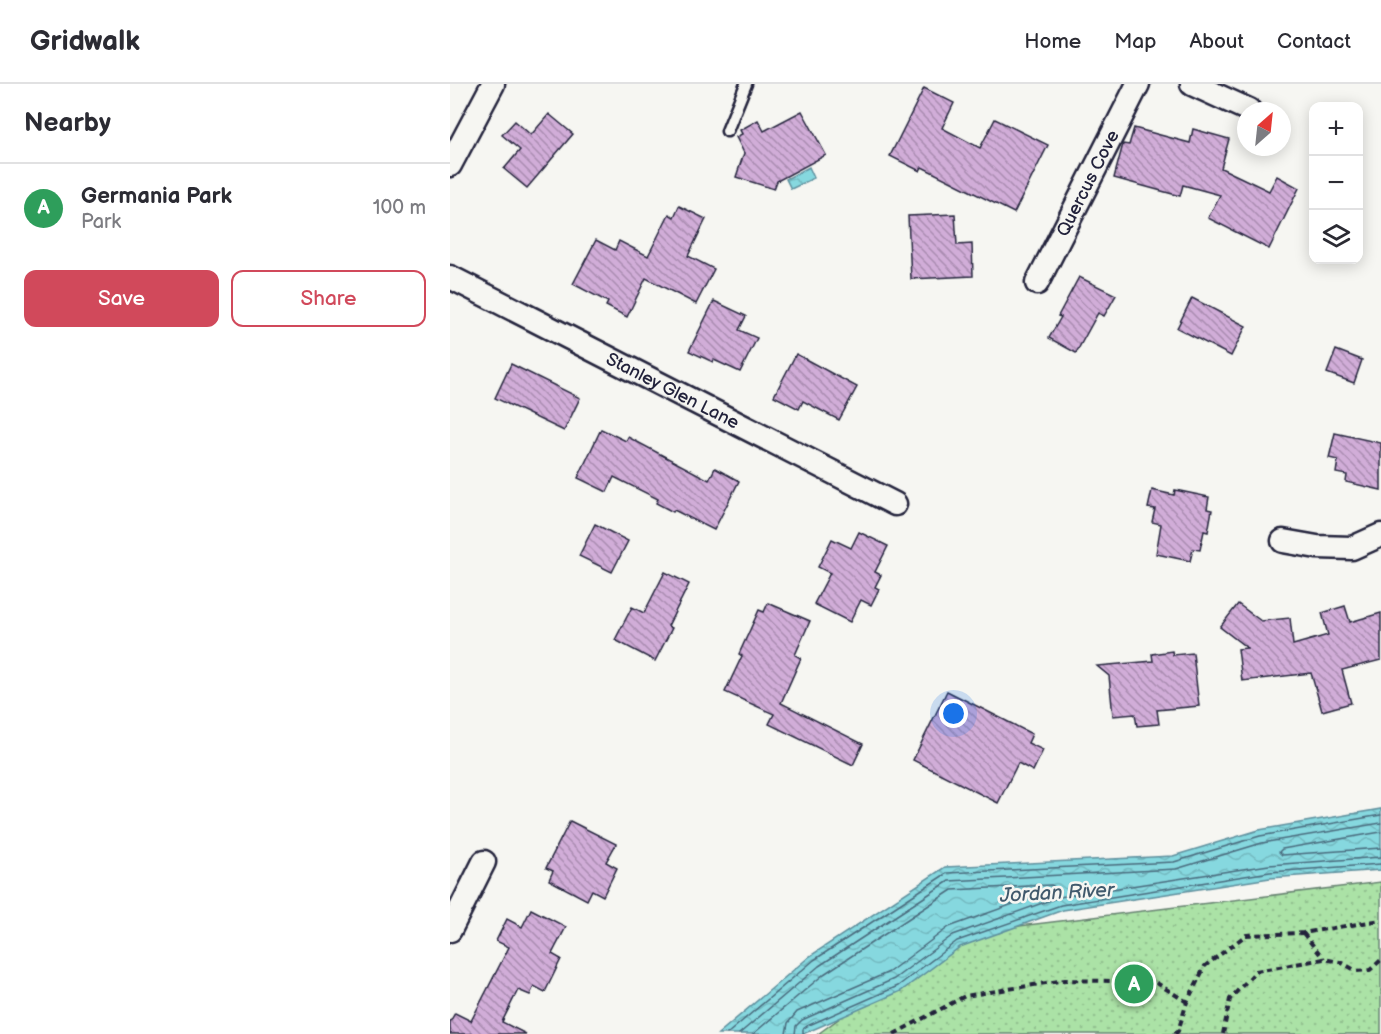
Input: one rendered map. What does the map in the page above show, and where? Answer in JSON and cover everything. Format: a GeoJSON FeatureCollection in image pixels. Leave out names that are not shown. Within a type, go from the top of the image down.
{"type":"FeatureCollection","features":[{"type":"Feature","properties":{"kind":"street"},"geometry":{"type":"LineString","coordinates":[[450,165],[493,84]]}},
{"type":"Feature","properties":{"kind":"street","name":"Quercus Cove"},"geometry":{"type":"LineString","coordinates":[[1037,283],[1138,84]]}},
{"type":"Feature","properties":{"kind":"street"},"geometry":{"type":"LineString","coordinates":[[1192,84],[1237,104]]}},
{"type":"Feature","properties":{"kind":"street","name":"Stanley Glen Lane"},"geometry":{"type":"LineString","coordinates":[[450,277],[896,504]]}},
{"type":"Feature","properties":{"kind":"street"},"geometry":{"type":"LineString","coordinates":[[1283,541],[1317,547],[1352,548],[1381,535]]}},
{"type":"Feature","properties":{"kind":"street"},"geometry":{"type":"LineString","coordinates":[[450,930],[484,862]]}},
{"type":"Feature","properties":{"kind":"lane"},"geometry":{"type":"LineString","coordinates":[[727,130],[746,84]]}},
{"type":"Feature","properties":{"kind":"path"},"geometry":{"type":"LineString","coordinates":[[1175,1034],[1187,1002],[1206,966],[1245,935],[1303,933],[1381,920]]}},
{"type":"Feature","properties":{"kind":"path"},"geometry":{"type":"LineString","coordinates":[[1303,933],[1324,959]]}},
{"type":"Feature","properties":{"kind":"path"},"geometry":{"type":"LineString","coordinates":[[1223,1034],[1230,999],[1256,971],[1324,959],[1340,962],[1357,971],[1370,970],[1381,960]]}},
{"type":"Feature","properties":{"kind":"path"},"geometry":{"type":"LineString","coordinates":[[894,1034],[965,996],[1065,980],[1155,982],[1187,1002]]}},
{"type":"Feature","properties":{"kind":"green space"},"geometry":{"type":"Polygon","coordinates":[[[1381,882],[1381,1034],[818,1034],[954,934],[1381,882]]]}},
{"type":"Feature","properties":{"kind":"water"},"geometry":{"type":"Polygon","coordinates":[[[809,167],[814,178],[791,189],[786,179],[809,167]]]}},
{"type":"Feature","properties":{"kind":"water","name":"Jordan River"},"geometry":{"type":"Polygon","coordinates":[[[1381,809],[1381,870],[1270,878],[1063,910],[960,947],[901,991],[803,1034],[718,1034],[810,956],[945,867],[1173,856],[1259,830],[1381,809]]]}},
{"type":"Feature","properties":{"kind":"building"},"geometry":{"type":"Polygon","coordinates":[[[924,88],[954,103],[942,128],[980,148],[995,119],[1048,145],[1014,213],[922,167],[920,171],[890,156],[924,88]]]}},
{"type":"Feature","properties":{"kind":"building"},"geometry":{"type":"Polygon","coordinates":[[[802,111],[826,155],[777,181],[774,189],[736,177],[744,153],[736,137],[742,134],[740,130],[758,120],[764,131],[802,111]]]}},
{"type":"Feature","properties":{"kind":"building"},"geometry":{"type":"Polygon","coordinates":[[[549,114],[573,134],[527,188],[504,169],[520,150],[502,135],[515,121],[531,135],[549,114]]]}},
{"type":"Feature","properties":{"kind":"building"},"geometry":{"type":"Polygon","coordinates":[[[1134,128],[1190,143],[1193,129],[1229,139],[1221,168],[1269,191],[1277,176],[1299,188],[1269,249],[1208,218],[1220,195],[1183,185],[1180,196],[1114,178],[1123,144],[1129,145],[1134,128]]]}},
{"type":"Feature","properties":{"kind":"building"},"geometry":{"type":"Polygon","coordinates":[[[679,206],[706,219],[688,256],[714,269],[696,304],[646,278],[627,317],[606,306],[608,302],[573,284],[596,240],[615,250],[619,241],[648,256],[669,214],[674,217],[679,206]]]}},
{"type":"Feature","properties":{"kind":"building"},"geometry":{"type":"Polygon","coordinates":[[[955,214],[957,245],[972,244],[973,276],[911,279],[908,216],[955,214]]]}},
{"type":"Feature","properties":{"kind":"building"},"geometry":{"type":"Polygon","coordinates":[[[1079,277],[1116,295],[1104,316],[1098,313],[1076,353],[1049,338],[1079,277]]]}},
{"type":"Feature","properties":{"kind":"building"},"geometry":{"type":"Polygon","coordinates":[[[1192,298],[1246,326],[1231,356],[1177,328],[1192,298]]]}},
{"type":"Feature","properties":{"kind":"building"},"geometry":{"type":"Polygon","coordinates":[[[714,301],[746,316],[739,330],[757,338],[740,372],[689,351],[714,301]]]}},
{"type":"Feature","properties":{"kind":"building"},"geometry":{"type":"Polygon","coordinates":[[[1336,350],[1362,360],[1354,383],[1327,373],[1336,350]]]}},
{"type":"Feature","properties":{"kind":"building"},"geometry":{"type":"Polygon","coordinates":[[[796,354],[857,387],[839,420],[803,401],[799,409],[774,396],[796,354]]]}},
{"type":"Feature","properties":{"kind":"building"},"geometry":{"type":"Polygon","coordinates":[[[511,364],[580,398],[564,431],[495,398],[511,364]]]}},
{"type":"Feature","properties":{"kind":"building"},"geometry":{"type":"Polygon","coordinates":[[[601,429],[626,441],[628,437],[709,480],[715,468],[739,481],[714,530],[656,503],[658,499],[614,477],[607,492],[578,478],[601,429]]]}},
{"type":"Feature","properties":{"kind":"building"},"geometry":{"type":"Polygon","coordinates":[[[1335,433],[1381,443],[1381,490],[1346,482],[1347,475],[1336,473],[1338,460],[1329,458],[1335,433]]]}},
{"type":"Feature","properties":{"kind":"building"},"geometry":{"type":"Polygon","coordinates":[[[1152,490],[1174,495],[1175,490],[1209,497],[1207,509],[1212,510],[1208,532],[1204,531],[1200,550],[1193,549],[1190,561],[1156,554],[1161,524],[1152,522],[1155,509],[1148,508],[1152,490]]]}},
{"type":"Feature","properties":{"kind":"building"},"geometry":{"type":"Polygon","coordinates":[[[595,524],[628,541],[612,572],[579,556],[595,524]]]}},
{"type":"Feature","properties":{"kind":"building"},"geometry":{"type":"Polygon","coordinates":[[[859,532],[888,546],[875,572],[881,575],[875,587],[879,589],[871,605],[861,600],[850,622],[814,604],[830,573],[818,567],[832,539],[851,548],[859,532]]]}},
{"type":"Feature","properties":{"kind":"building"},"geometry":{"type":"Polygon","coordinates":[[[665,572],[689,584],[668,626],[672,628],[655,661],[615,640],[632,607],[644,613],[665,572]]]}},
{"type":"Feature","properties":{"kind":"building"},"geometry":{"type":"Polygon","coordinates":[[[768,603],[810,621],[795,655],[801,658],[781,703],[863,744],[853,765],[769,724],[774,714],[725,692],[742,656],[739,654],[759,610],[764,612],[768,603]]]}},
{"type":"Feature","properties":{"kind":"building"},"geometry":{"type":"Polygon","coordinates":[[[1238,604],[1261,621],[1290,618],[1293,645],[1328,635],[1322,613],[1345,606],[1350,622],[1381,613],[1381,660],[1342,670],[1351,703],[1322,711],[1311,673],[1242,681],[1238,649],[1247,648],[1220,627],[1238,604]]]}},
{"type":"Feature","properties":{"kind":"building"},"geometry":{"type":"Polygon","coordinates":[[[1172,651],[1173,655],[1193,653],[1199,706],[1157,710],[1159,724],[1137,726],[1135,714],[1113,716],[1109,676],[1097,666],[1153,661],[1152,654],[1172,651]]]}},
{"type":"Feature","properties":{"kind":"building"},"geometry":{"type":"Polygon","coordinates":[[[947,691],[1032,734],[1028,743],[1043,750],[1033,771],[1018,763],[998,803],[913,760],[947,691]]]}},
{"type":"Feature","properties":{"kind":"building"},"geometry":{"type":"Polygon","coordinates":[[[570,821],[616,844],[606,862],[617,868],[603,896],[592,890],[587,900],[549,880],[553,871],[546,868],[570,821]]]}},
{"type":"Feature","properties":{"kind":"building"},"geometry":{"type":"Polygon","coordinates":[[[531,909],[566,927],[552,954],[561,959],[545,992],[534,986],[530,995],[518,990],[502,1022],[526,1034],[450,1034],[450,1022],[455,1013],[471,1021],[509,947],[496,941],[507,919],[522,927],[531,909]]]}},
{"type":"Feature","properties":{"kind":"place","name":"Germania Park"},"geometry":{"type":"Point","coordinates":[1134,984]}}]}
